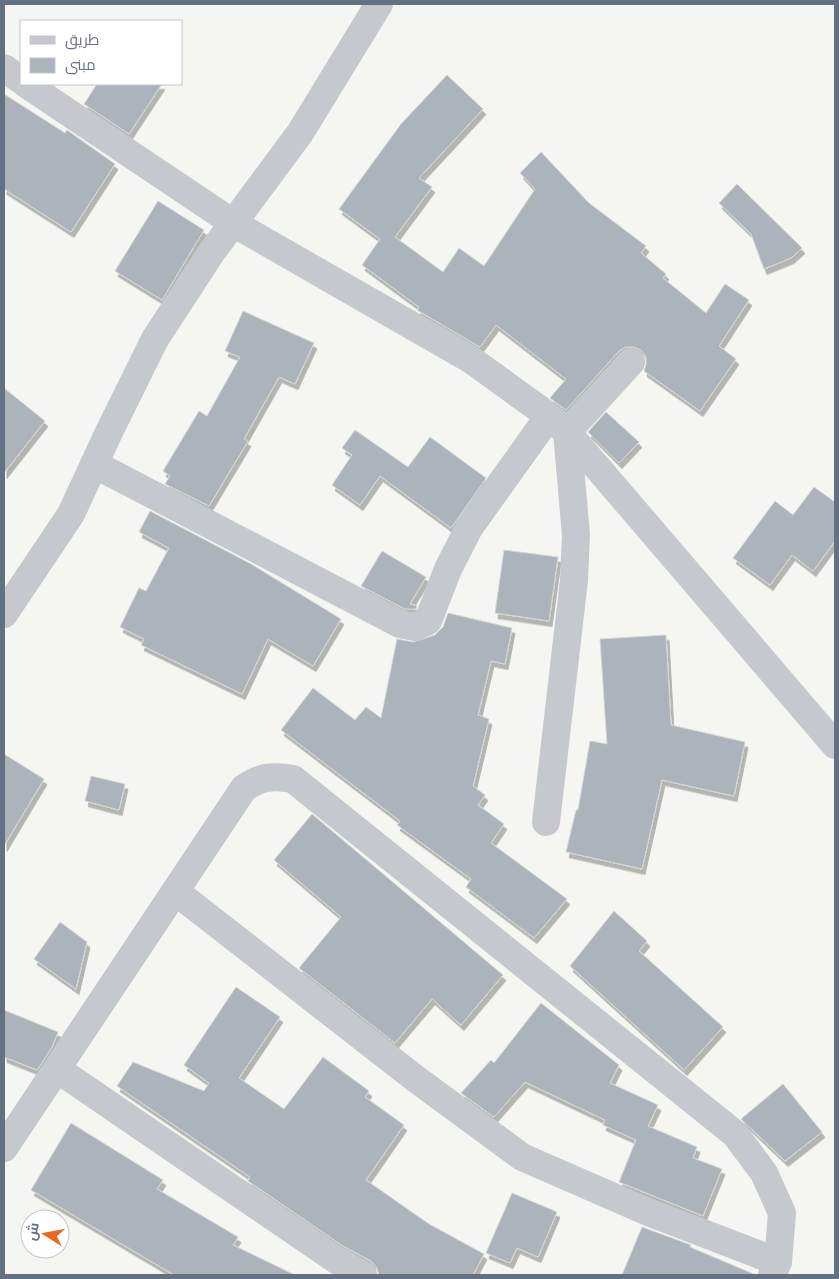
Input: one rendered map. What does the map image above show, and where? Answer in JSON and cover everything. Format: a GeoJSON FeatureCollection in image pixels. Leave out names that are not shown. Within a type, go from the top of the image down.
{"type":"FeatureCollection","features":[{"type":"Feature","properties":{"kind":"street"},"geometry":{"type":"LineString","coordinates":[[4,614],[71,514],[155,339],[233,224],[300,133],[379,4]]}},
{"type":"Feature","properties":{"kind":"street"},"geometry":{"type":"LineString","coordinates":[[4,68],[20,79]]}},
{"type":"Feature","properties":{"kind":"street"},"geometry":{"type":"LineString","coordinates":[[27,85],[233,224],[470,359],[558,424],[835,745]]}},
{"type":"Feature","properties":{"kind":"street"},"geometry":{"type":"LineString","coordinates":[[94,464],[400,624],[414,627],[428,621],[448,569],[469,528],[558,424],[631,362]]}},
{"type":"Feature","properties":{"kind":"street"},"geometry":{"type":"LineString","coordinates":[[546,822],[574,580],[576,535],[558,424]]}},
{"type":"Feature","properties":{"kind":"street"},"geometry":{"type":"LineString","coordinates":[[4,1148],[244,788],[259,778],[275,776],[293,779],[735,1134],[764,1173],[782,1213],[775,1268],[522,1157],[416,1079],[176,892]]}},
{"type":"Feature","properties":{"kind":"street"},"geometry":{"type":"LineString","coordinates":[[57,1069],[334,1259],[363,1275]]}},
{"type":"Feature","properties":{"kind":"building"},"geometry":{"type":"Polygon","coordinates":[[[447,75],[483,109],[419,178],[432,187],[395,237],[443,272],[459,248],[484,266],[535,189],[520,173],[541,152],[589,203],[646,246],[641,253],[666,274],[663,278],[706,313],[725,284],[749,300],[719,346],[736,359],[700,411],[644,371],[646,357],[641,350],[634,347],[626,347],[619,351],[566,410],[550,398],[566,379],[496,325],[480,347],[417,310],[419,307],[362,265],[380,239],[339,209],[401,124],[447,75]]]}},
{"type":"Feature","properties":{"kind":"building"},"geometry":{"type":"Polygon","coordinates":[[[96,85],[161,85],[129,134],[84,104],[96,85]]]}},
{"type":"Feature","properties":{"kind":"building"},"geometry":{"type":"Polygon","coordinates":[[[4,94],[65,133],[67,130],[115,164],[71,232],[4,189],[4,94]]]}},
{"type":"Feature","properties":{"kind":"building"},"geometry":{"type":"Polygon","coordinates":[[[737,184],[802,248],[791,258],[764,269],[751,234],[719,203],[737,184]]]}},
{"type":"Feature","properties":{"kind":"building"},"geometry":{"type":"Polygon","coordinates":[[[158,201],[204,230],[162,300],[115,271],[158,201]]]}},
{"type":"Feature","properties":{"kind":"building"},"geometry":{"type":"Polygon","coordinates":[[[243,311],[314,343],[295,384],[279,377],[244,439],[248,441],[209,506],[165,484],[170,476],[163,471],[199,411],[207,416],[240,357],[225,351],[243,311]]]}},
{"type":"Feature","properties":{"kind":"building"},"geometry":{"type":"Polygon","coordinates":[[[4,388],[45,421],[4,473],[4,388]]]}},
{"type":"Feature","properties":{"kind":"building"},"geometry":{"type":"Polygon","coordinates":[[[606,412],[639,442],[619,463],[588,432],[606,412]]]}},
{"type":"Feature","properties":{"kind":"building"},"geometry":{"type":"Polygon","coordinates":[[[355,430],[408,467],[430,437],[486,478],[451,528],[380,476],[360,505],[332,485],[352,455],[342,448],[355,430]]]}},
{"type":"Feature","properties":{"kind":"building"},"geometry":{"type":"Polygon","coordinates":[[[814,487],[835,502],[835,541],[813,571],[792,555],[770,585],[733,558],[775,501],[793,515],[814,487]]]}},
{"type":"Feature","properties":{"kind":"building"},"geometry":{"type":"Polygon","coordinates":[[[150,511],[251,564],[341,619],[313,666],[268,639],[242,694],[141,645],[144,639],[120,627],[139,588],[146,591],[169,548],[139,532],[150,511]]]}},
{"type":"Feature","properties":{"kind":"building"},"geometry":{"type":"Polygon","coordinates":[[[504,550],[558,557],[549,621],[495,613],[504,550]]]}},
{"type":"Feature","properties":{"kind":"building"},"geometry":{"type":"Polygon","coordinates":[[[382,551],[426,577],[410,604],[417,606],[416,609],[405,609],[361,586],[382,551]]]}},
{"type":"Feature","properties":{"kind":"building"},"geometry":{"type":"Polygon","coordinates":[[[448,613],[512,628],[505,664],[491,661],[478,715],[489,719],[473,786],[485,795],[478,805],[504,824],[491,843],[567,899],[534,938],[466,887],[471,879],[397,825],[400,821],[281,730],[313,688],[355,720],[366,707],[381,718],[397,639],[413,642],[435,635],[443,627],[448,613]]]}},
{"type":"Feature","properties":{"kind":"building"},"geometry":{"type":"Polygon","coordinates":[[[666,635],[671,725],[745,742],[734,796],[662,780],[642,869],[566,852],[576,810],[578,810],[590,741],[607,744],[600,639],[666,635]]]}},
{"type":"Feature","properties":{"kind":"building"},"geometry":{"type":"Polygon","coordinates":[[[4,754],[44,779],[4,846],[4,754]]]}},
{"type":"Feature","properties":{"kind":"building"},"geometry":{"type":"Polygon","coordinates":[[[91,776],[125,784],[119,810],[85,801],[91,776]]]}},
{"type":"Feature","properties":{"kind":"building"},"geometry":{"type":"Polygon","coordinates":[[[312,814],[503,975],[461,1025],[432,999],[395,1043],[299,968],[341,917],[274,860],[312,814]]]}},
{"type":"Feature","properties":{"kind":"building"},"geometry":{"type":"Polygon","coordinates":[[[614,911],[647,941],[639,951],[723,1027],[684,1070],[570,966],[614,911]]]}},
{"type":"Feature","properties":{"kind":"building"},"geometry":{"type":"Polygon","coordinates":[[[60,922],[87,942],[76,989],[34,959],[60,922]]]}},
{"type":"Feature","properties":{"kind":"building"},"geometry":{"type":"Polygon","coordinates":[[[236,987],[280,1017],[239,1078],[284,1109],[323,1057],[369,1091],[365,1097],[404,1125],[366,1180],[429,1224],[484,1254],[473,1275],[379,1275],[377,1268],[371,1261],[343,1246],[248,1181],[250,1177],[117,1086],[133,1062],[204,1091],[209,1083],[184,1065],[236,987]]]}},
{"type":"Feature","properties":{"kind":"building"},"geometry":{"type":"Polygon","coordinates":[[[541,1003],[619,1065],[610,1083],[658,1105],[648,1126],[697,1147],[693,1158],[722,1169],[703,1216],[619,1182],[636,1140],[603,1125],[605,1120],[525,1082],[494,1117],[461,1093],[491,1060],[494,1063],[541,1003]]]}},
{"type":"Feature","properties":{"kind":"building"},"geometry":{"type":"Polygon","coordinates":[[[4,1010],[58,1032],[52,1047],[37,1070],[4,1057],[4,1010]]]}},
{"type":"Feature","properties":{"kind":"building"},"geometry":{"type":"Polygon","coordinates":[[[783,1084],[822,1132],[785,1161],[741,1119],[783,1084]]]}},
{"type":"Feature","properties":{"kind":"building"},"geometry":{"type":"Polygon","coordinates":[[[71,1123],[163,1180],[157,1189],[238,1237],[233,1245],[295,1275],[174,1275],[70,1213],[70,1209],[63,1209],[31,1190],[71,1123]]]}},
{"type":"Feature","properties":{"kind":"building"},"geometry":{"type":"Polygon","coordinates":[[[512,1193],[557,1212],[538,1257],[517,1248],[510,1263],[486,1253],[512,1193]]]}},
{"type":"Feature","properties":{"kind":"building"},"geometry":{"type":"Polygon","coordinates":[[[642,1227],[691,1245],[690,1247],[756,1275],[622,1275],[642,1227]]]}}]}
